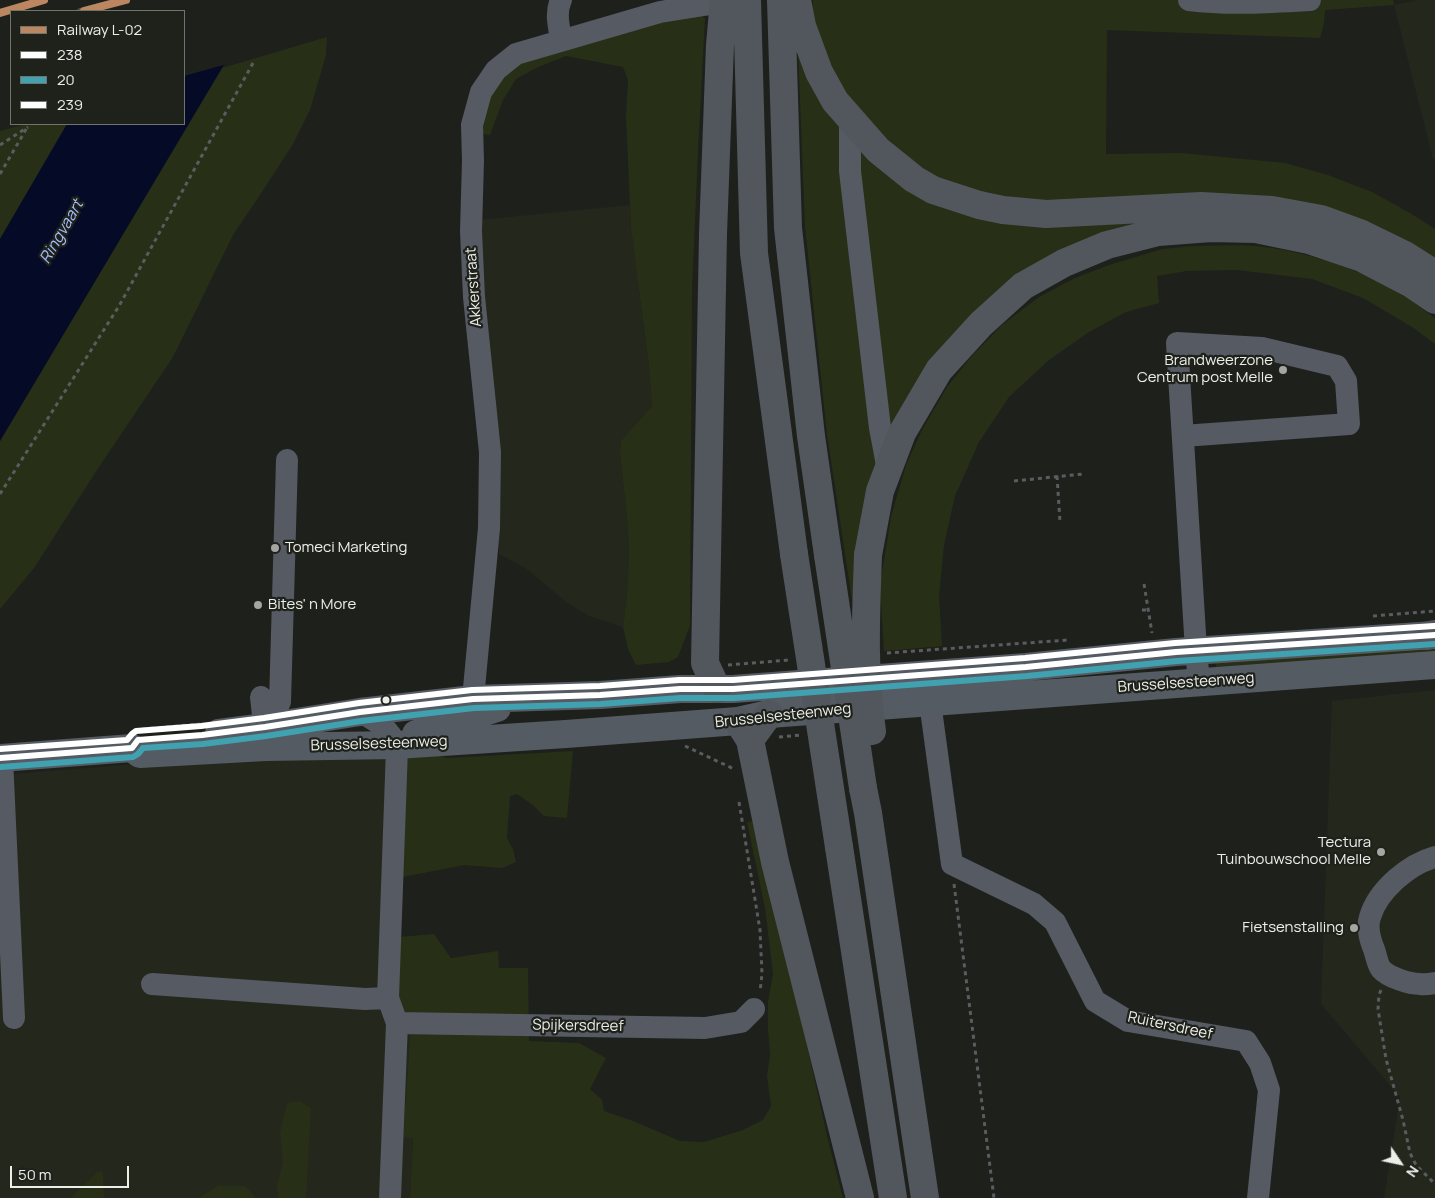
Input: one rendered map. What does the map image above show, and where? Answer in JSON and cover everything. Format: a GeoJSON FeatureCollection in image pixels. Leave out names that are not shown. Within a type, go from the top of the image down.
{"type":"FeatureCollection","features":[{"type":"Feature","properties":{"kind":"highway"},"geometry":{"type":"LineString","coordinates":[[717,689],[705,663],[713,234],[723,0]]}},
{"type":"Feature","properties":{"kind":"highway"},"geometry":{"type":"LineString","coordinates":[[747,0],[754,253],[794,554],[893,1198]]}},
{"type":"Feature","properties":{"kind":"highway"},"geometry":{"type":"LineString","coordinates":[[781,0],[836,101],[878,150],[933,190],[979,205],[1004,210],[1046,214],[1201,206],[1272,210],[1321,219],[1362,234],[1405,255],[1435,274]]}},
{"type":"Feature","properties":{"kind":"highway"},"geometry":{"type":"LineString","coordinates":[[793,20],[788,228],[811,436],[828,555],[870,795],[925,1198]]}},
{"type":"Feature","properties":{"kind":"highway"},"geometry":{"type":"LineString","coordinates":[[870,795],[866,637],[868,555],[880,491],[902,433],[939,370],[980,324],[1023,286],[1064,263],[1107,245],[1158,232],[1212,228],[1256,229],[1309,240],[1362,258],[1410,282],[1435,300]]}},
{"type":"Feature","properties":{"kind":"highway"},"geometry":{"type":"LineString","coordinates":[[769,714],[744,730],[775,862],[860,1198]]}},
{"type":"Feature","properties":{"kind":"main road","name":"Brusselsesteenweg"},"geometry":{"type":"LineString","coordinates":[[1,758],[132,748],[140,754],[265,738],[360,712],[475,706],[499,707],[600,695],[680,689],[742,688],[1012,668],[1196,650],[1432,635]]}},
{"type":"Feature","properties":{"kind":"main road","name":"Brusselsesteenweg"},"geometry":{"type":"LineString","coordinates":[[769,714],[1435,665]]}},
{"type":"Feature","properties":{"kind":"main road"},"geometry":{"type":"LineString","coordinates":[[769,714],[783,695],[991,678],[1012,668]]}},
{"type":"Feature","properties":{"kind":"main road"},"geometry":{"type":"LineString","coordinates":[[717,689],[744,730]]}},
{"type":"Feature","properties":{"kind":"main road"},"geometry":{"type":"LineString","coordinates":[[392,739],[455,710],[475,706]]}},
{"type":"Feature","properties":{"kind":"main road","name":"Brusselsesteenweg"},"geometry":{"type":"LineString","coordinates":[[265,738],[328,746],[343,740],[375,737],[392,739],[500,738],[680,726],[744,730]]}},
{"type":"Feature","properties":{"kind":"street"},"geometry":{"type":"LineString","coordinates":[[561,0],[558,7],[558,22],[562,40]]}},
{"type":"Feature","properties":{"kind":"street","name":"Akkerstraat"},"geometry":{"type":"LineString","coordinates":[[475,706],[489,528],[490,452],[475,307],[471,231],[472,125],[481,92],[496,70],[516,54],[660,12],[723,0]]}},
{"type":"Feature","properties":{"kind":"street"},"geometry":{"type":"LineString","coordinates":[[1189,0],[1253,3],[1310,0]]}},
{"type":"Feature","properties":{"kind":"street"},"geometry":{"type":"LineString","coordinates":[[850,118],[850,171],[880,428],[888,470]]}},
{"type":"Feature","properties":{"kind":"street"},"geometry":{"type":"LineString","coordinates":[[1183,436],[1350,424],[1346,381],[1338,366],[1262,348],[1177,343],[1196,650],[1199,682]]}},
{"type":"Feature","properties":{"kind":"street"},"geometry":{"type":"LineString","coordinates":[[265,738],[280,702],[287,460]]}},
{"type":"Feature","properties":{"kind":"street"},"geometry":{"type":"LineString","coordinates":[[261,697],[265,738]]}},
{"type":"Feature","properties":{"kind":"street"},"geometry":{"type":"LineString","coordinates":[[930,702],[952,864]]}},
{"type":"Feature","properties":{"kind":"street"},"geometry":{"type":"LineString","coordinates":[[475,706],[486,725],[500,738]]}},
{"type":"Feature","properties":{"kind":"street"},"geometry":{"type":"LineString","coordinates":[[360,712],[382,725],[392,739],[396,776],[388,998],[397,1023],[390,1198]]}},
{"type":"Feature","properties":{"kind":"street"},"geometry":{"type":"LineString","coordinates":[[1,758],[14,1018]]}},
{"type":"Feature","properties":{"kind":"street"},"geometry":{"type":"LineString","coordinates":[[1435,857],[1424,860],[1403,874],[1388,888],[1370,918],[1372,944],[1380,968],[1386,973],[1404,981],[1420,984],[1435,983]]}},
{"type":"Feature","properties":{"kind":"street","name":"Ruitersdreef"},"geometry":{"type":"LineString","coordinates":[[952,864],[1034,904],[1055,922],[1095,1001],[1128,1021],[1246,1041],[1260,1062],[1269,1090],[1258,1198]]}},
{"type":"Feature","properties":{"kind":"street"},"geometry":{"type":"LineString","coordinates":[[152,984],[366,999],[388,998]]}},
{"type":"Feature","properties":{"kind":"street","name":"Spijkersdreef"},"geometry":{"type":"LineString","coordinates":[[397,1023],[705,1028],[740,1022],[754,1009]]}},
{"type":"Feature","properties":{"kind":"path"},"geometry":{"type":"LineString","coordinates":[[0,494],[119,306],[253,63]]}},
{"type":"Feature","properties":{"kind":"path"},"geometry":{"type":"LineString","coordinates":[[0,145],[28,126],[0,174]]}},
{"type":"Feature","properties":{"kind":"path"},"geometry":{"type":"LineString","coordinates":[[1014,481],[1083,474]]}},
{"type":"Feature","properties":{"kind":"path"},"geometry":{"type":"LineString","coordinates":[[1057,476],[1060,522]]}},
{"type":"Feature","properties":{"kind":"path"},"geometry":{"type":"LineString","coordinates":[[1142,610],[1149,610],[1144,584]]}},
{"type":"Feature","properties":{"kind":"path"},"geometry":{"type":"LineString","coordinates":[[680,726],[686,747],[734,769]]}},
{"type":"Feature","properties":{"kind":"path"},"geometry":{"type":"LineString","coordinates":[[738,797],[760,930],[761,988],[754,1009]]}},
{"type":"Feature","properties":{"kind":"path"},"geometry":{"type":"LineString","coordinates":[[952,864],[994,1198]]}},
{"type":"Feature","properties":{"kind":"path"},"geometry":{"type":"LineString","coordinates":[[1386,973],[1379,995],[1378,1009],[1386,1059],[1410,1152],[1416,1165],[1435,1184]]}},
{"type":"Feature","properties":{"kind":"shaded area"},"geometry":{"type":"Polygon","coordinates":[[[1419,0],[1435,0],[1435,159],[1433,159],[1394,5],[1419,0]]]}},
{"type":"Feature","properties":{"kind":"shaded area"},"geometry":{"type":"Polygon","coordinates":[[[630,205],[631,228],[649,367],[652,406],[621,442],[620,454],[629,550],[627,596],[623,627],[589,616],[566,602],[527,569],[499,554],[478,220],[630,205]]]}},
{"type":"Feature","properties":{"kind":"shaded area","name":"Tectura Tuinbouwschool Melle"},"geometry":{"type":"Polygon","coordinates":[[[1435,690],[1435,1198],[1384,1198],[1400,1097],[1321,1004],[1332,701],[1435,690]]]}},
{"type":"Feature","properties":{"kind":"shaded area"},"geometry":{"type":"Polygon","coordinates":[[[404,756],[396,989],[410,1036],[403,1137],[413,1137],[410,1198],[0,1198],[0,775],[160,762],[404,756]]]}},
{"type":"Feature","properties":{"kind":"green space"},"geometry":{"type":"Polygon","coordinates":[[[813,0],[1393,0],[1394,5],[1325,10],[1320,38],[1107,30],[1106,154],[1181,153],[1285,163],[1328,175],[1372,192],[1435,229],[1435,259],[982,193],[938,179],[921,169],[887,141],[845,94],[830,67],[813,21],[813,0]]]}},
{"type":"Feature","properties":{"kind":"green space"},"geometry":{"type":"Polygon","coordinates":[[[698,12],[705,18],[692,290],[690,626],[678,657],[669,662],[636,665],[628,649],[623,627],[627,596],[629,550],[620,454],[621,441],[652,406],[649,367],[631,228],[626,116],[628,80],[623,67],[566,56],[538,67],[516,79],[503,100],[490,135],[482,134],[490,89],[520,59],[698,12]]]}},
{"type":"Feature","properties":{"kind":"green space"},"geometry":{"type":"Polygon","coordinates":[[[327,37],[326,55],[310,110],[293,144],[233,235],[173,357],[34,568],[0,609],[0,441],[222,68],[327,37]]]}},
{"type":"Feature","properties":{"kind":"green space"},"geometry":{"type":"Polygon","coordinates":[[[798,49],[907,188],[1201,218],[1105,237],[932,365],[858,603],[852,600],[827,434],[805,227],[798,49]]]}},
{"type":"Feature","properties":{"kind":"green space"},"geometry":{"type":"Polygon","coordinates":[[[22,125],[66,125],[0,239],[0,131],[22,125]]]}},
{"type":"Feature","properties":{"kind":"green space"},"geometry":{"type":"Polygon","coordinates":[[[1194,246],[1263,247],[1300,253],[1338,264],[1391,288],[1407,297],[1435,318],[1435,344],[1412,327],[1363,298],[1312,279],[1237,270],[1187,271],[1157,276],[1159,303],[1126,312],[1089,332],[1049,360],[1009,397],[979,442],[955,496],[944,545],[939,596],[942,646],[884,651],[880,585],[891,517],[906,465],[921,432],[947,387],[971,357],[1002,325],[1039,297],[1075,278],[1109,265],[1162,249],[1194,246]]]}},
{"type":"Feature","properties":{"kind":"green space"},"geometry":{"type":"Polygon","coordinates":[[[1435,640],[1435,655],[1216,671],[1216,657],[1435,640]]]}},
{"type":"Feature","properties":{"kind":"green space"},"geometry":{"type":"Polygon","coordinates":[[[573,751],[567,818],[544,816],[517,794],[510,796],[507,838],[513,849],[516,862],[502,868],[464,865],[403,877],[404,756],[432,754],[447,758],[573,751]]]}},
{"type":"Feature","properties":{"kind":"green space"},"geometry":{"type":"Polygon","coordinates":[[[756,821],[843,1198],[410,1198],[413,1138],[403,1137],[410,1036],[396,989],[398,937],[434,934],[451,958],[498,951],[499,968],[528,968],[529,1041],[579,1043],[606,1058],[590,1089],[602,1100],[604,1111],[680,1141],[704,1142],[743,1130],[763,1120],[771,1106],[767,1076],[770,1055],[768,1002],[773,974],[765,908],[747,822],[756,821]]]}},
{"type":"Feature","properties":{"kind":"green space"},"geometry":{"type":"Polygon","coordinates":[[[299,1101],[311,1108],[306,1198],[278,1198],[277,1186],[283,1162],[280,1133],[287,1103],[299,1101]]]}},
{"type":"Feature","properties":{"kind":"green space"},"geometry":{"type":"Polygon","coordinates":[[[98,1172],[103,1172],[104,1198],[70,1198],[98,1172]]]}},
{"type":"Feature","properties":{"kind":"green space"},"geometry":{"type":"Polygon","coordinates":[[[219,1185],[245,1186],[256,1198],[199,1198],[219,1185]]]}},
{"type":"Feature","properties":{"kind":"water","name":"Ringvaart"},"geometry":{"type":"Polygon","coordinates":[[[261,0],[0,441],[0,239],[66,125],[185,125],[185,11],[261,0]]]}},
{"type":"Feature","properties":{"kind":"pier"},"geometry":{"type":"Polygon","coordinates":[[[136,0],[264,0],[227,64],[185,76],[185,10],[130,10],[136,0]]]}},
{"type":"Feature","properties":{"kind":"railway"},"geometry":{"type":"LineString","coordinates":[[84,10],[120,0]]}},
{"type":"Feature","properties":{"kind":"rail line","name":"L-02"},"geometry":{"type":"LineString","coordinates":[[10,10],[44,0]]}},
{"type":"Feature","properties":{"kind":"rail line","name":"L-02"},"geometry":{"type":"LineString","coordinates":[[88,10],[126,0]]}},
{"type":"Feature","properties":{"kind":"rail line","name":"L-02"},"geometry":{"type":"LineString","coordinates":[[0,13],[10,10]]}},
{"type":"Feature","properties":{"kind":"transit line","name":"239"},"geometry":{"type":"LineString","coordinates":[[0,749],[127,740],[136,731],[201,726],[359,703],[472,690],[600,686],[679,680],[733,680],[1025,658],[1175,643],[1434,626]]}},
{"type":"Feature","properties":{"kind":"transit line","name":"238"},"geometry":{"type":"LineString","coordinates":[[0,758],[132,748],[138,740],[202,735],[360,712],[473,699],[600,695],[680,689],[733,689],[1026,667],[1176,652],[1435,635]]}},
{"type":"Feature","properties":{"kind":"transit line","name":"20"},"geometry":{"type":"LineString","coordinates":[[1,767],[133,757],[143,748],[203,744],[361,721],[474,708],[600,704],[680,698],[734,698],[1027,676],[1177,661],[1435,644]]}},
{"type":"Feature","properties":{"kind":"place","name":"Brandweerzone Centrum post Melle"},"geometry":{"type":"Point","coordinates":[1283,370]}},
{"type":"Feature","properties":{"kind":"place","name":"Tomeci Marketing"},"geometry":{"type":"Point","coordinates":[275,548]}},
{"type":"Feature","properties":{"kind":"place","name":"Bites' n More"},"geometry":{"type":"Point","coordinates":[258,605]}},
{"type":"Feature","properties":{"kind":"place","name":"Tectura Tuinbouwschool Melle"},"geometry":{"type":"Point","coordinates":[1381,852]}},
{"type":"Feature","properties":{"kind":"place","name":"Fietsenstalling"},"geometry":{"type":"Point","coordinates":[1354,928]}}]}
